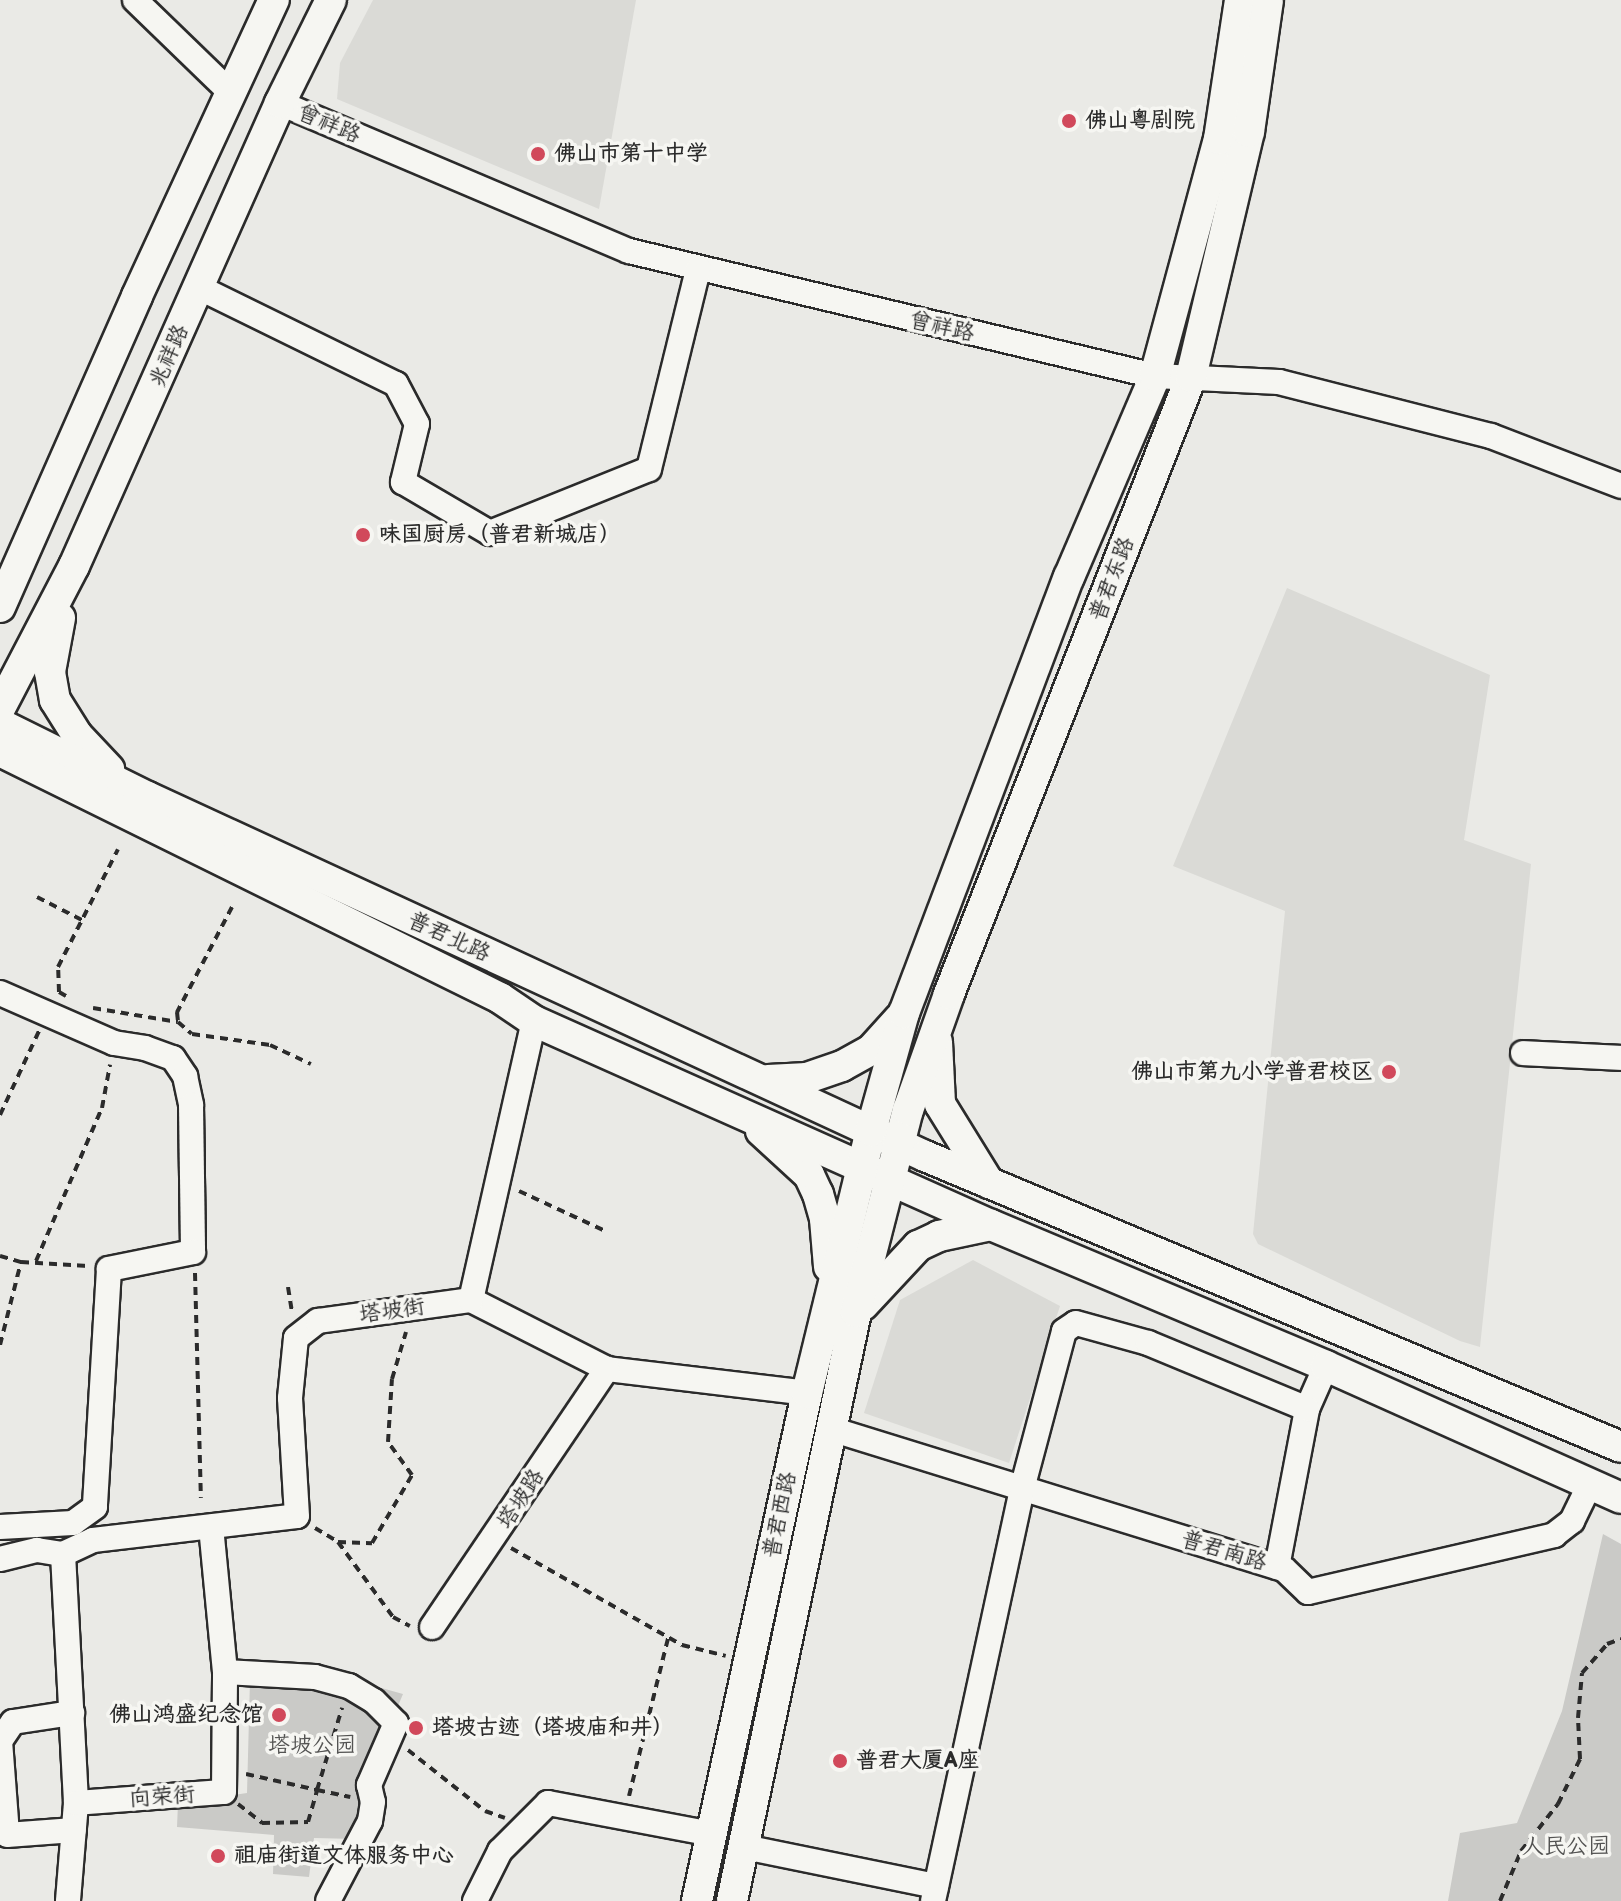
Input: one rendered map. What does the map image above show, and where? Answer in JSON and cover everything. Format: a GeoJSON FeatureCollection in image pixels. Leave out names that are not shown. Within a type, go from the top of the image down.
{"type":"FeatureCollection","features":[{"type":"Feature","properties":{"kind":"main road"},"geometry":{"type":"LineString","coordinates":[[0,607],[274,0]]}},
{"type":"Feature","properties":{"kind":"main road","name":"兆祥路"},"geometry":{"type":"LineString","coordinates":[[0,708],[74,566],[280,103],[331,0]]}},
{"type":"Feature","properties":{"kind":"main road","name":"普君东路"},"geometry":{"type":"LineString","coordinates":[[871,1131],[904,1013],[1069,577],[1155,376],[1219,139],[1240,0]]}},
{"type":"Feature","properties":{"kind":"main road","name":"普君东路"},"geometry":{"type":"LineString","coordinates":[[900,1144],[936,1029],[1191,377],[1249,132],[1268,0]]}},
{"type":"Feature","properties":{"kind":"main road"},"geometry":{"type":"LineString","coordinates":[[74,566],[53,644],[50,672],[55,700],[77,735],[101,763],[148,797]]}},
{"type":"Feature","properties":{"kind":"main road","name":"普君北路"},"geometry":{"type":"LineString","coordinates":[[0,724],[148,797],[900,1144]]}},
{"type":"Feature","properties":{"kind":"main road","name":"普君北路"},"geometry":{"type":"LineString","coordinates":[[0,751],[500,998],[534,1021],[891,1180]]}},
{"type":"Feature","properties":{"kind":"main road"},"geometry":{"type":"LineString","coordinates":[[765,1080],[807,1078],[842,1066],[871,1050],[904,1013]]}},
{"type":"Feature","properties":{"kind":"main road"},"geometry":{"type":"LineString","coordinates":[[936,1029],[940,1104],[989,1183]]}},
{"type":"Feature","properties":{"kind":"main road"},"geometry":{"type":"LineString","coordinates":[[739,1111],[809,1175],[825,1219],[844,1306],[918,1246],[939,1236],[991,1225]]}},
{"type":"Feature","properties":{"kind":"main road","name":"普君西路"},"geometry":{"type":"LineString","coordinates":[[732,1901],[831,1429],[862,1167],[871,1131]]}},
{"type":"Feature","properties":{"kind":"main road"},"geometry":{"type":"LineString","coordinates":[[900,1144],[1621,1447]]}},
{"type":"Feature","properties":{"kind":"main road","name":"普君西路"},"geometry":{"type":"LineString","coordinates":[[697,1901],[807,1393],[844,1306],[891,1180],[900,1144]]}},
{"type":"Feature","properties":{"kind":"main road"},"geometry":{"type":"LineString","coordinates":[[891,1180],[1326,1366],[1621,1498]]}},
{"type":"Feature","properties":{"kind":"street"},"geometry":{"type":"LineString","coordinates":[[135,0],[230,92]]}},
{"type":"Feature","properties":{"kind":"street","name":"曾祥路"},"geometry":{"type":"LineString","coordinates":[[280,103],[629,251],[1155,376],[1279,382],[1491,436],[1621,486]]}},
{"type":"Feature","properties":{"kind":"street"},"geometry":{"type":"LineString","coordinates":[[200,288],[396,384],[417,424],[403,482],[490,533],[649,469],[698,269]]}},
{"type":"Feature","properties":{"kind":"street"},"geometry":{"type":"LineString","coordinates":[[0,993],[114,1043],[145,1048],[173,1058],[185,1076],[191,1105],[193,1252],[109,1269],[95,1507],[73,1523],[0,1527]]}},
{"type":"Feature","properties":{"kind":"street"},"geometry":{"type":"LineString","coordinates":[[534,1021],[471,1300],[607,1369],[807,1393]]}},
{"type":"Feature","properties":{"kind":"street"},"geometry":{"type":"LineString","coordinates":[[1523,1053],[1621,1058]]}},
{"type":"Feature","properties":{"kind":"street","name":"塔坡街"},"geometry":{"type":"LineString","coordinates":[[297,1516],[290,1413],[296,1338],[318,1321],[471,1300]]}},
{"type":"Feature","properties":{"kind":"street"},"geometry":{"type":"LineString","coordinates":[[744,1847],[935,1893],[1022,1489],[1064,1331],[1076,1323],[1148,1343],[1307,1409]]}},
{"type":"Feature","properties":{"kind":"street"},"geometry":{"type":"LineString","coordinates":[[1277,1567],[1307,1409],[1326,1366]]}},
{"type":"Feature","properties":{"kind":"street","name":"塔坡路"},"geometry":{"type":"LineString","coordinates":[[432,1627],[495,1539],[607,1369]]}},
{"type":"Feature","properties":{"kind":"street","name":"普君南路"},"geometry":{"type":"LineString","coordinates":[[831,1429],[1284,1569],[1308,1592],[1554,1535],[1572,1521],[1590,1484]]}},
{"type":"Feature","properties":{"kind":"street"},"geometry":{"type":"LineString","coordinates":[[0,1559],[37,1550],[63,1554],[93,1540],[297,1516]]}},
{"type":"Feature","properties":{"kind":"street","name":"向荣街"},"geometry":{"type":"LineString","coordinates":[[76,1803],[224,1781],[225,1672],[211,1527]]}},
{"type":"Feature","properties":{"kind":"street"},"geometry":{"type":"LineString","coordinates":[[63,1554],[76,1803],[68,1901]]}},
{"type":"Feature","properties":{"kind":"street"},"geometry":{"type":"LineString","coordinates":[[225,1672],[315,1677],[349,1686],[374,1701],[393,1730],[369,1785],[373,1802],[370,1821],[328,1901]]}},
{"type":"Feature","properties":{"kind":"street"},"geometry":{"type":"LineString","coordinates":[[72,1713],[13,1722],[0,1741],[7,1835],[74,1830]]}},
{"type":"Feature","properties":{"kind":"street"},"geometry":{"type":"LineString","coordinates":[[475,1901],[500,1851],[548,1803],[712,1834]]}},
{"type":"Feature","properties":{"kind":"path"},"geometry":{"type":"LineString","coordinates":[[70,998],[59,992],[58,967],[118,849]]}},
{"type":"Feature","properties":{"kind":"path"},"geometry":{"type":"LineString","coordinates":[[37,897],[82,920]]}},
{"type":"Feature","properties":{"kind":"path"},"geometry":{"type":"LineString","coordinates":[[178,1022],[177,1012],[232,907]]}},
{"type":"Feature","properties":{"kind":"path"},"geometry":{"type":"LineString","coordinates":[[81,1004],[178,1022],[192,1034],[270,1045],[311,1064]]}},
{"type":"Feature","properties":{"kind":"path"},"geometry":{"type":"LineString","coordinates":[[0,1115],[46,1015]]}},
{"type":"Feature","properties":{"kind":"path"},"geometry":{"type":"LineString","coordinates":[[36,1261],[102,1108],[114,1043]]}},
{"type":"Feature","properties":{"kind":"path"},"geometry":{"type":"LineString","coordinates":[[498,1181],[603,1230]]}},
{"type":"Feature","properties":{"kind":"path"},"geometry":{"type":"LineString","coordinates":[[0,1256],[21,1262],[109,1269]]}},
{"type":"Feature","properties":{"kind":"path"},"geometry":{"type":"LineString","coordinates":[[0,1345],[21,1262]]}},
{"type":"Feature","properties":{"kind":"path"},"geometry":{"type":"LineString","coordinates":[[195,1273],[201,1498]]}},
{"type":"Feature","properties":{"kind":"path"},"geometry":{"type":"LineString","coordinates":[[338,1542],[372,1543],[412,1475],[388,1442],[392,1379],[413,1308]]}},
{"type":"Feature","properties":{"kind":"path"},"geometry":{"type":"LineString","coordinates":[[297,1516],[338,1542],[393,1617],[415,1628],[432,1627]]}},
{"type":"Feature","properties":{"kind":"path"},"geometry":{"type":"LineString","coordinates":[[495,1539],[682,1645],[726,1656]]}},
{"type":"Feature","properties":{"kind":"path"},"geometry":{"type":"LineString","coordinates":[[624,1818],[668,1637]]}},
{"type":"Feature","properties":{"kind":"path"},"geometry":{"type":"LineString","coordinates":[[1500,1901],[1503,1887],[1521,1851],[1558,1804],[1580,1759],[1578,1718],[1582,1673],[1607,1644],[1621,1639]]}},
{"type":"Feature","properties":{"kind":"path"},"geometry":{"type":"LineString","coordinates":[[224,1781],[262,1823],[308,1822],[349,1686]]}},
{"type":"Feature","properties":{"kind":"path"},"geometry":{"type":"LineString","coordinates":[[393,1730],[485,1811],[526,1826]]}},
{"type":"Feature","properties":{"kind":"path"},"geometry":{"type":"LineString","coordinates":[[224,1781],[317,1790],[373,1802]]}},
{"type":"Feature","properties":{"kind":"shaded area","name":"佛山市第十中学"},"geometry":{"type":"Polygon","coordinates":[[[373,0],[636,0],[599,209],[337,99],[340,63],[373,0]]]}},
{"type":"Feature","properties":{"kind":"shaded area","name":"佛山市第九小学普君校区"},"geometry":{"type":"Polygon","coordinates":[[[1287,588],[1490,675],[1464,840],[1531,864],[1480,1347],[1460,1341],[1258,1244],[1253,1234],[1285,911],[1173,866],[1287,588]]]}},
{"type":"Feature","properties":{"kind":"shaded area"},"geometry":{"type":"Polygon","coordinates":[[[973,1260],[1060,1306],[1009,1463],[864,1413],[900,1300],[973,1260]]]}},
{"type":"Feature","properties":{"kind":"green space","name":"人民公园"},"geometry":{"type":"Polygon","coordinates":[[[1603,1534],[1621,1544],[1621,1901],[1448,1901],[1460,1833],[1517,1823],[1562,1711],[1603,1534]]]}},
{"type":"Feature","properties":{"kind":"green space","name":"塔坡公园"},"geometry":{"type":"Polygon","coordinates":[[[342,1677],[403,1694],[361,1794],[355,1839],[314,1838],[309,1877],[273,1874],[274,1835],[177,1827],[178,1803],[247,1793],[250,1680],[342,1677]]]}},
{"type":"Feature","properties":{"kind":"place","name":"佛山粤剧院"},"geometry":{"type":"Point","coordinates":[1069,121]}},
{"type":"Feature","properties":{"kind":"place","name":"佛山市第十中学"},"geometry":{"type":"Point","coordinates":[538,154]}},
{"type":"Feature","properties":{"kind":"place","name":"味国厨房（普君新城店）"},"geometry":{"type":"Point","coordinates":[363,535]}},
{"type":"Feature","properties":{"kind":"place","name":"佛山市第九小学普君校区"},"geometry":{"type":"Point","coordinates":[1389,1072]}},
{"type":"Feature","properties":{"kind":"place","name":"佛山鸿盛纪念馆"},"geometry":{"type":"Point","coordinates":[279,1715]}},
{"type":"Feature","properties":{"kind":"place","name":"塔坡古迹（塔坡庙和井）"},"geometry":{"type":"Point","coordinates":[416,1728]}},
{"type":"Feature","properties":{"kind":"place","name":"普君大厦A座"},"geometry":{"type":"Point","coordinates":[840,1761]}},
{"type":"Feature","properties":{"kind":"place","name":"祖庙街道文体服务中心"},"geometry":{"type":"Point","coordinates":[218,1856]}}]}
